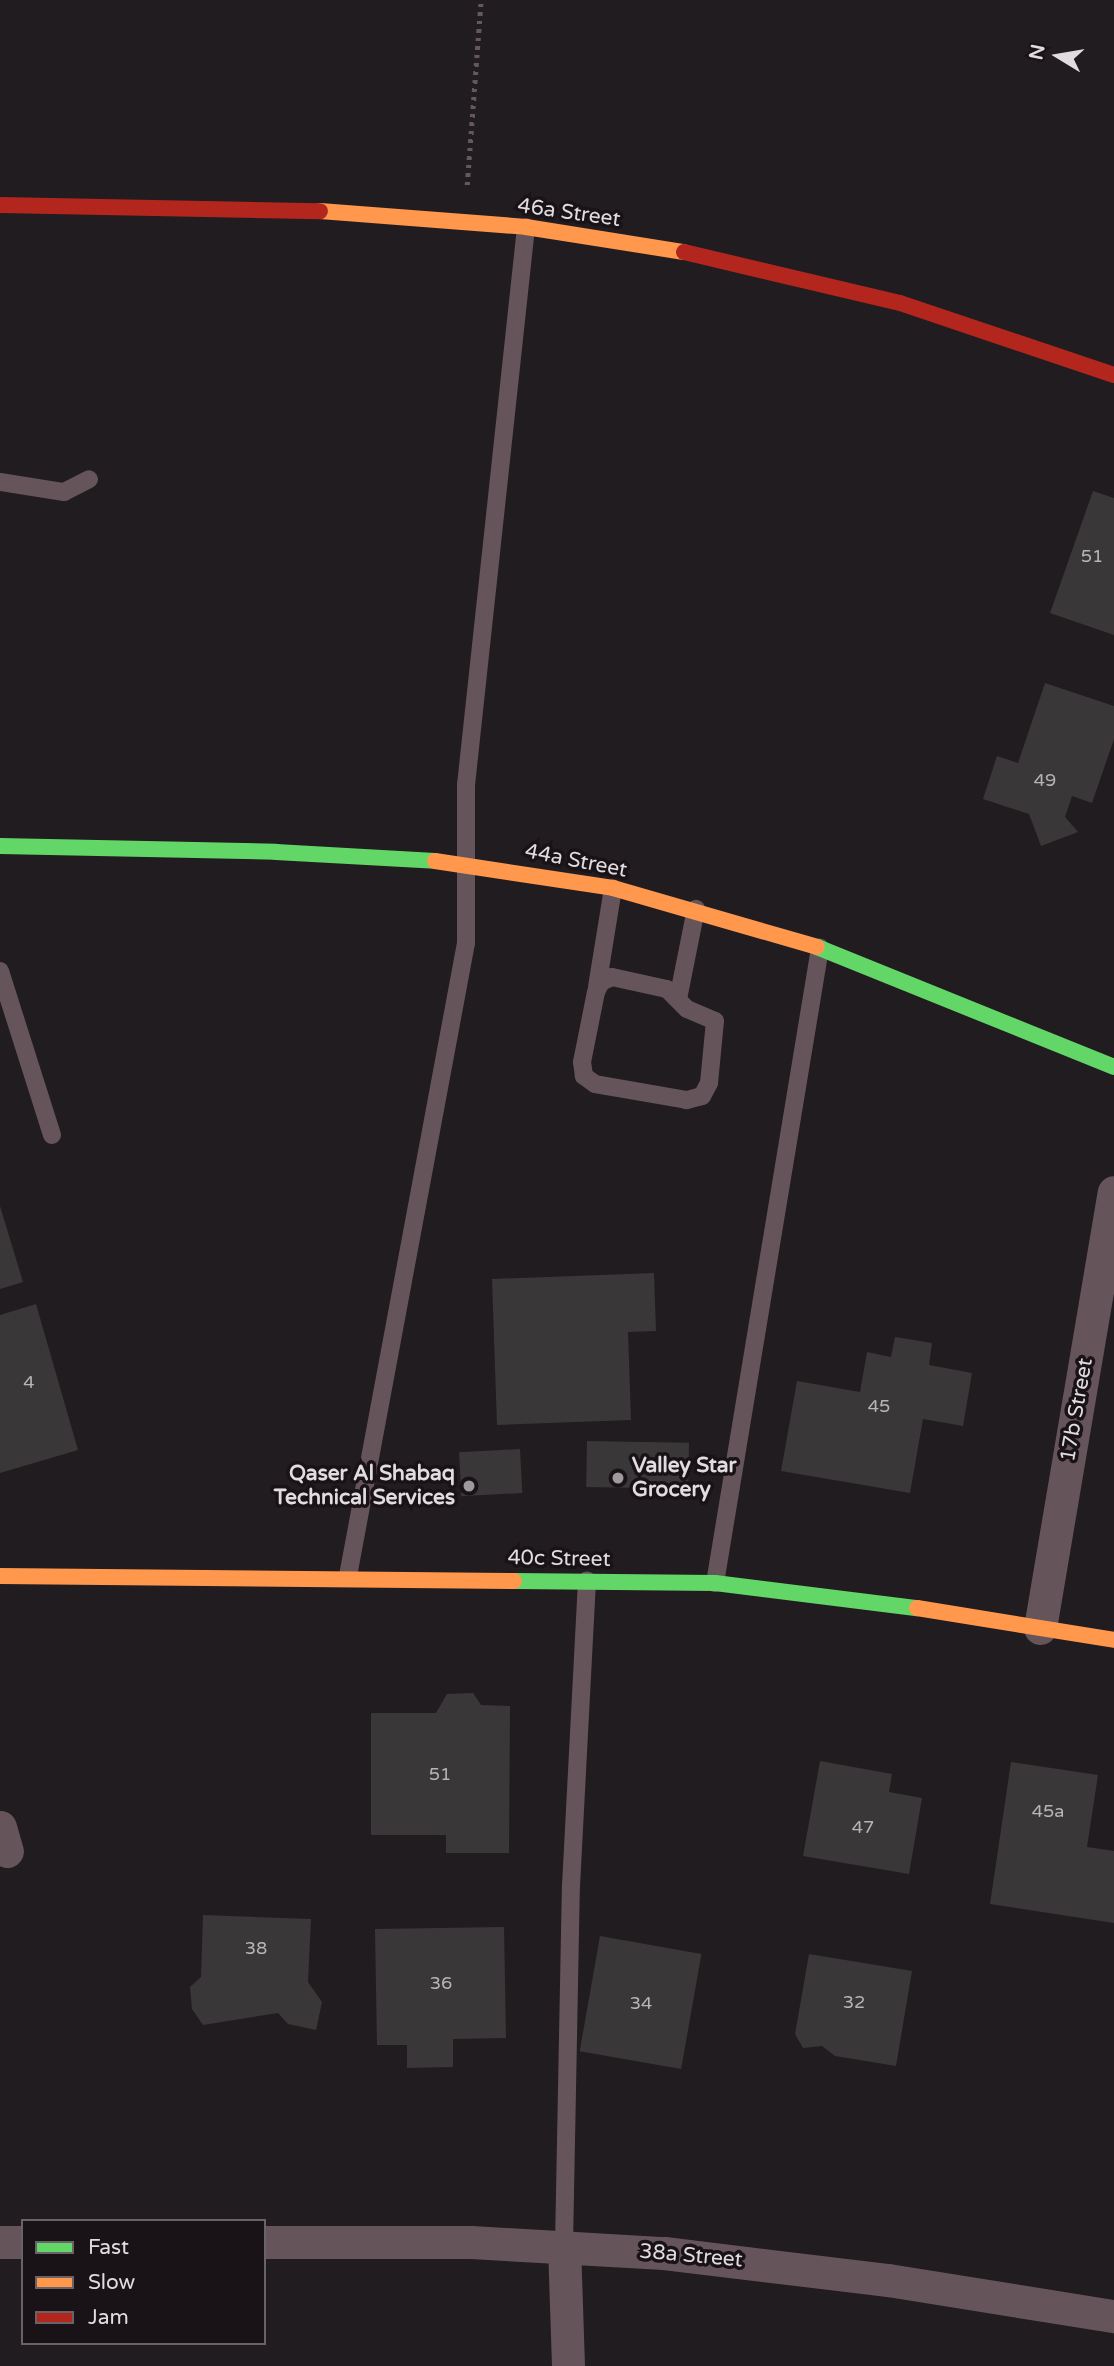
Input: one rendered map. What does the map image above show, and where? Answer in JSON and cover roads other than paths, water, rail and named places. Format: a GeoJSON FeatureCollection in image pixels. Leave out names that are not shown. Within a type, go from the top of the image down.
{"type":"FeatureCollection","features":[{"type":"Feature","properties":{"kind":"street","name":"46a Street"},"geometry":{"type":"LineString","coordinates":[[0,205],[279,210],[464,220],[526,227],[777,271],[912,306],[1114,374]]}},
{"type":"Feature","properties":{"kind":"street","name":"44a Street"},"geometry":{"type":"LineString","coordinates":[[0,846],[276,852],[466,863],[613,888],[696,909],[820,948],[1114,1067]]}},
{"type":"Feature","properties":{"kind":"street","name":"17b Street"},"geometry":{"type":"LineString","coordinates":[[1040,1628],[1114,1192]]}},
{"type":"Feature","properties":{"kind":"street","name":"40c Street"},"geometry":{"type":"LineString","coordinates":[[0,1576],[348,1576],[715,1583],[822,1593],[1114,1640]]}},
{"type":"Feature","properties":{"kind":"street"},"geometry":{"type":"LineString","coordinates":[[0,2242],[21,2242]]}},
{"type":"Feature","properties":{"kind":"street","name":"38a Street"},"geometry":{"type":"LineString","coordinates":[[266,2242],[564,2245],[761,2263],[1114,2316]]}},
{"type":"Feature","properties":{"kind":"street"},"geometry":{"type":"LineString","coordinates":[[564,2245],[568,2366]]}},
{"type":"Feature","properties":{"kind":"lane"},"geometry":{"type":"LineString","coordinates":[[348,1576],[466,943],[466,785],[526,227]]}},
{"type":"Feature","properties":{"kind":"lane"},"geometry":{"type":"LineString","coordinates":[[0,482],[64,492],[89,479]]}},
{"type":"Feature","properties":{"kind":"lane"},"geometry":{"type":"LineString","coordinates":[[597,987],[612,977],[667,989],[687,1009],[710,1016],[718,1028],[706,1090],[695,1100],[595,1084],[584,1076],[582,1062],[613,888]]}},
{"type":"Feature","properties":{"kind":"lane"},"geometry":{"type":"LineString","coordinates":[[678,999],[696,909]]}},
{"type":"Feature","properties":{"kind":"lane"},"geometry":{"type":"LineString","coordinates":[[715,1583],[820,948]]}},
{"type":"Feature","properties":{"kind":"lane"},"geometry":{"type":"LineString","coordinates":[[0,971],[52,1135]]}},
{"type":"Feature","properties":{"kind":"lane"},"geometry":{"type":"LineString","coordinates":[[564,2245],[572,1860],[587,1580]]}},
{"type":"Feature","properties":{"kind":"place","name":"Valley Star Grocery"},"geometry":{"type":"Point","coordinates":[618,1478]}},
{"type":"Feature","properties":{"kind":"place","name":"Qaser Al Shabaq Technical Services"},"geometry":{"type":"Point","coordinates":[469,1486]}}]}
